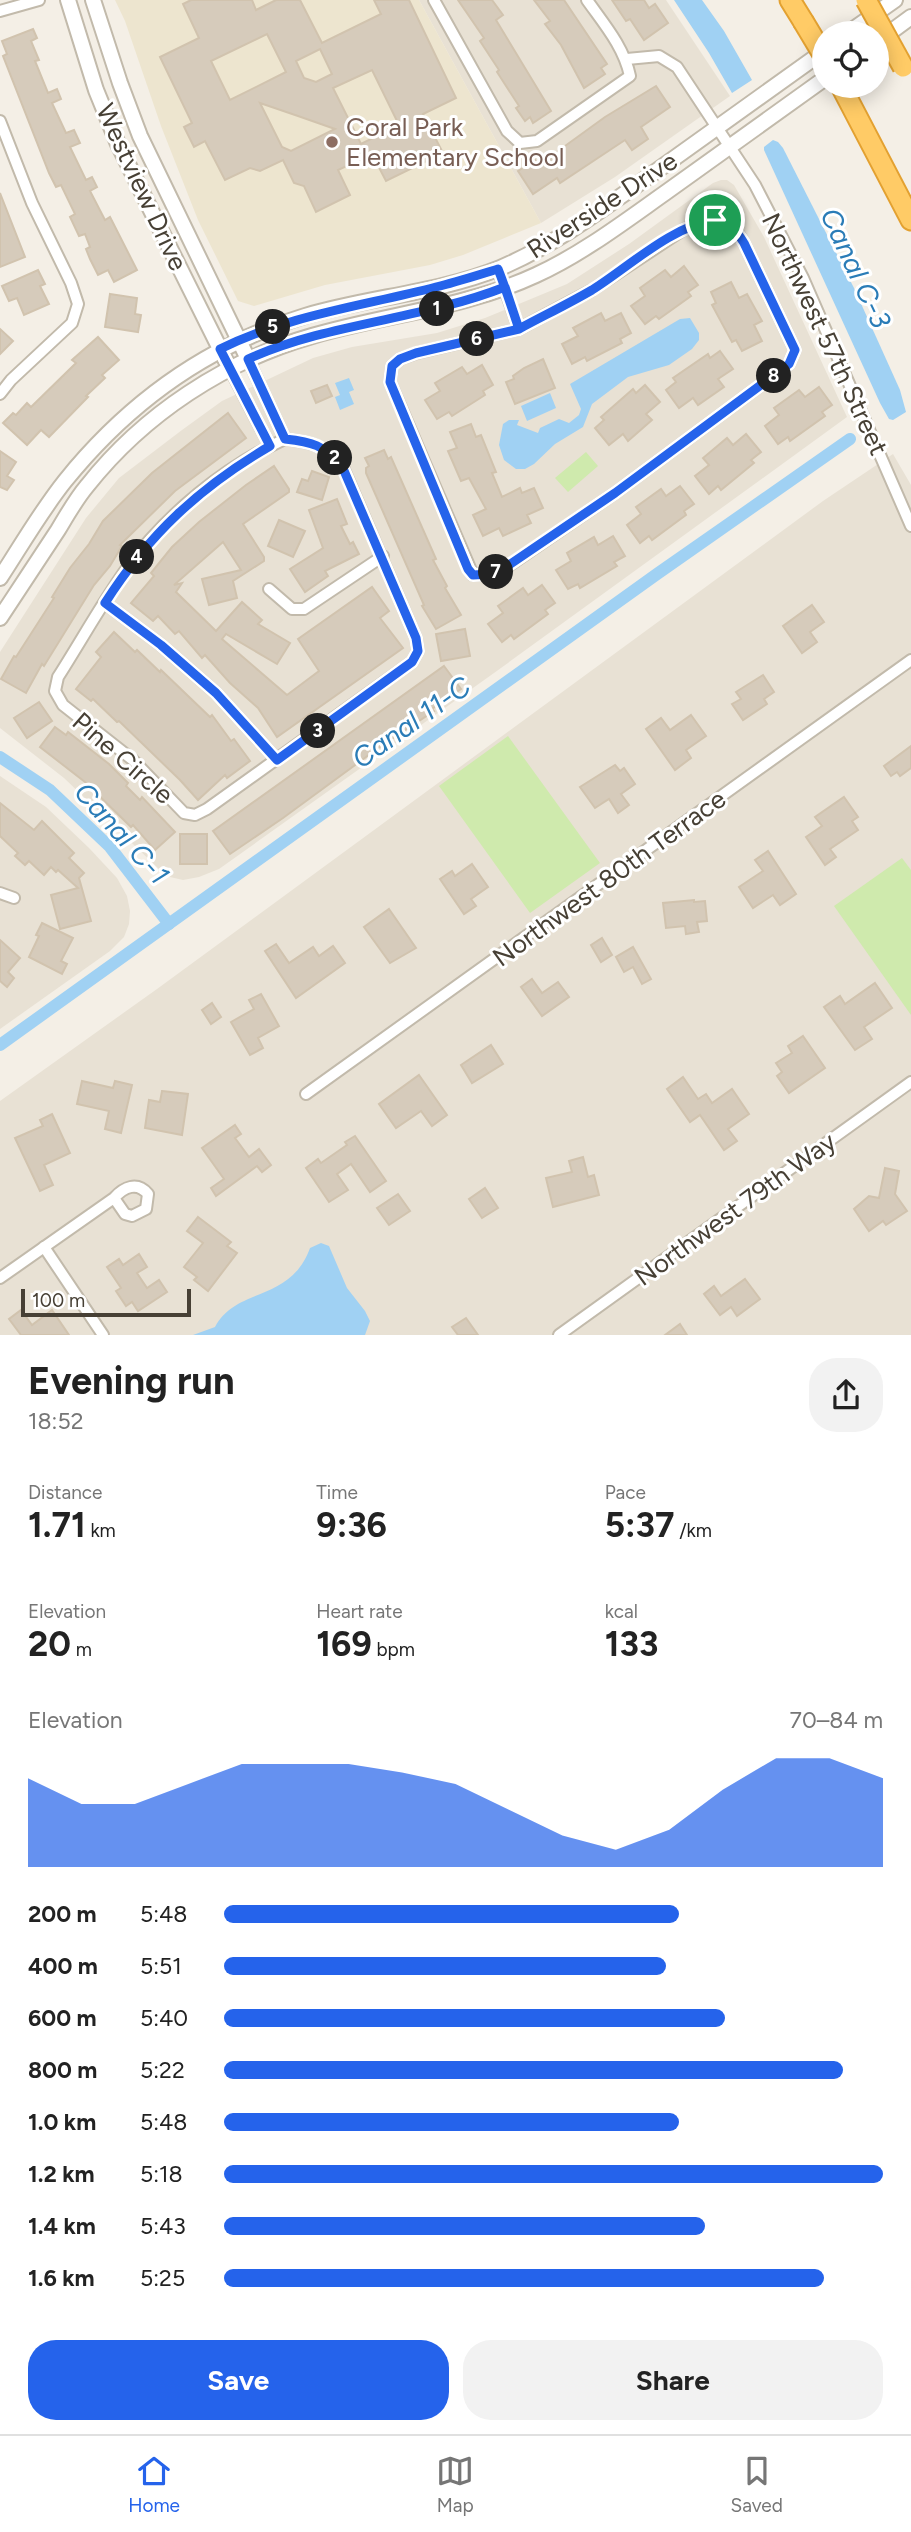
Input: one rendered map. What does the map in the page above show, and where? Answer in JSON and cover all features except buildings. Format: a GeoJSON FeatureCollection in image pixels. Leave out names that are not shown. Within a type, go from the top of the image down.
{"type":"FeatureCollection","features":[{"type":"Feature","properties":{"kind":"highway"},"geometry":{"type":"LineString","coordinates":[[790,0],[812,36]]}},
{"type":"Feature","properties":{"kind":"highway"},"geometry":{"type":"LineString","coordinates":[[866,0],[907,74]]}},
{"type":"Feature","properties":{"kind":"highway"},"geometry":{"type":"LineString","coordinates":[[848,98],[911,220]]}},
{"type":"Feature","properties":{"kind":"street"},"geometry":{"type":"LineString","coordinates":[[0,11],[39,0]]}},
{"type":"Feature","properties":{"kind":"street","name":"Westview Drive"},"geometry":{"type":"LineString","coordinates":[[68,0],[96,90],[118,144],[230,369]]}},
{"type":"Feature","properties":{"kind":"street","name":"Westview Drive"},"geometry":{"type":"LineString","coordinates":[[93,0],[140,136],[248,359]]}},
{"type":"Feature","properties":{"kind":"street"},"geometry":{"type":"LineString","coordinates":[[434,0],[507,131],[520,143],[537,141],[630,76],[627,59],[587,0]]}},
{"type":"Feature","properties":{"kind":"street"},"geometry":{"type":"LineString","coordinates":[[865,21],[895,0]]}},
{"type":"Feature","properties":{"kind":"street"},"geometry":{"type":"LineString","coordinates":[[889,33],[911,17]]}},
{"type":"Feature","properties":{"kind":"street","name":"Northwest 57th Street"},"geometry":{"type":"LineString","coordinates":[[627,59],[659,56],[677,67],[755,185],[803,278],[911,526]]}},
{"type":"Feature","properties":{"kind":"street","name":"Riverside Drive"},"geometry":{"type":"LineString","coordinates":[[0,578],[64,482],[119,424],[162,387],[220,349],[305,316],[436,287],[498,269],[554,242],[812,60]]}},
{"type":"Feature","properties":{"kind":"street","name":"Riverside Drive"},"geometry":{"type":"LineString","coordinates":[[0,618],[86,486],[144,428],[201,385],[248,359],[311,336],[374,320],[436,309],[536,275],[575,255],[812,88]]}},
{"type":"Feature","properties":{"kind":"street"},"geometry":{"type":"LineString","coordinates":[[0,121],[32,203],[71,283],[78,304],[72,323],[11,380],[0,394]]}},
{"type":"Feature","properties":{"kind":"street"},"geometry":{"type":"LineString","coordinates":[[715,220],[727,222],[744,243],[795,350],[789,364],[615,493],[503,569],[480,576],[473,575],[468,569],[390,382],[390,373],[392,366],[400,359],[416,353],[519,329],[592,290],[682,230],[701,222],[715,220]]}},
{"type":"Feature","properties":{"kind":"street"},"geometry":{"type":"LineString","coordinates":[[498,269],[519,329]]}},
{"type":"Feature","properties":{"kind":"street"},"geometry":{"type":"LineString","coordinates":[[248,359],[285,439]]}},
{"type":"Feature","properties":{"kind":"street"},"geometry":{"type":"LineString","coordinates":[[230,369],[270,446]]}},
{"type":"Feature","properties":{"kind":"street","name":"Pine Circle"},"geometry":{"type":"LineString","coordinates":[[285,439],[307,441],[327,449],[342,466],[383,556],[416,638],[418,651],[412,662],[207,809],[195,814],[184,813],[133,760],[63,705],[55,691],[58,677],[128,567],[162,527],[208,486],[270,446],[285,439]]}},
{"type":"Feature","properties":{"kind":"street"},"geometry":{"type":"LineString","coordinates":[[269,589],[292,609],[304,609],[383,556]]}},
{"type":"Feature","properties":{"kind":"street"},"geometry":{"type":"LineString","coordinates":[[105,603],[161,645],[216,693],[277,760]]}},
{"type":"Feature","properties":{"kind":"street","name":"Northwest 80th Terrace"},"geometry":{"type":"LineString","coordinates":[[306,1094],[911,660]]}},
{"type":"Feature","properties":{"kind":"street"},"geometry":{"type":"LineString","coordinates":[[0,893],[14,898]]}},
{"type":"Feature","properties":{"kind":"street","name":"Northwest 79th Way"},"geometry":{"type":"LineString","coordinates":[[559,1335],[911,1082]]}},
{"type":"Feature","properties":{"kind":"street"},"geometry":{"type":"LineString","coordinates":[[0,1278],[114,1198]]}},
{"type":"Feature","properties":{"kind":"street"},"geometry":{"type":"LineString","coordinates":[[44,1247],[103,1335]]}},
{"type":"Feature","properties":{"kind":"shaded area","name":"Coral Park Elementary School"},"geometry":{"type":"Polygon","coordinates":[[[115,0],[419,0],[541,223],[463,255],[430,265],[325,285],[254,306],[238,301],[198,220],[115,0]]]}},
{"type":"Feature","properties":{"kind":"shaded area"},"geometry":{"type":"Polygon","coordinates":[[[419,0],[666,0],[730,96],[615,177],[541,223],[419,0]]]}},
{"type":"Feature","properties":{"kind":"shaded area"},"geometry":{"type":"Polygon","coordinates":[[[721,180],[727,180],[734,185],[764,237],[847,417],[219,869],[199,877],[183,880],[170,877],[159,869],[64,778],[0,728],[0,652],[86,518],[119,478],[182,430],[222,401],[313,358],[352,347],[437,333],[485,318],[567,284],[721,180]]]}},
{"type":"Feature","properties":{"kind":"shaded area"},"geometry":{"type":"Polygon","coordinates":[[[893,454],[911,485],[911,1335],[0,1335],[0,1101],[823,501],[893,454]]]}},
{"type":"Feature","properties":{"kind":"shaded area"},"geometry":{"type":"Polygon","coordinates":[[[0,776],[46,807],[89,848],[117,878],[127,896],[130,911],[124,937],[110,951],[0,1029],[0,776]]]}},
{"type":"Feature","properties":{"kind":"green space"},"geometry":{"type":"Polygon","coordinates":[[[586,452],[598,466],[568,492],[555,478],[586,452]]]}},
{"type":"Feature","properties":{"kind":"green space"},"geometry":{"type":"Polygon","coordinates":[[[508,736],[600,863],[530,913],[439,786],[508,736]]]}},
{"type":"Feature","properties":{"kind":"green space"},"geometry":{"type":"Polygon","coordinates":[[[902,858],[911,870],[911,1015],[834,906],[902,858]]]}},
{"type":"Feature","properties":{"kind":"water"},"geometry":{"type":"Polygon","coordinates":[[[674,0],[702,0],[724,31],[752,80],[732,93],[674,0]]]}},
{"type":"Feature","properties":{"kind":"water"},"geometry":{"type":"Polygon","coordinates":[[[773,140],[783,148],[854,288],[900,390],[906,412],[893,420],[889,419],[880,403],[764,150],[773,140]]]}},
{"type":"Feature","properties":{"kind":"water"},"geometry":{"type":"Polygon","coordinates":[[[690,318],[699,333],[699,340],[692,349],[669,365],[628,377],[592,404],[583,427],[555,444],[534,464],[525,469],[516,469],[504,460],[499,445],[503,424],[509,420],[519,420],[517,425],[538,433],[540,428],[559,419],[569,423],[579,415],[581,409],[570,384],[680,319],[690,318]]]}},
{"type":"Feature","properties":{"kind":"water"},"geometry":{"type":"Polygon","coordinates":[[[349,378],[354,390],[349,392],[354,404],[340,410],[335,397],[340,395],[335,383],[349,378]]]}},
{"type":"Feature","properties":{"kind":"water"},"geometry":{"type":"Polygon","coordinates":[[[550,393],[556,408],[527,421],[521,406],[550,393]]]}},
{"type":"Feature","properties":{"kind":"water"},"geometry":{"type":"Polygon","coordinates":[[[321,1243],[329,1246],[347,1288],[370,1321],[365,1335],[193,1335],[215,1327],[236,1305],[290,1278],[301,1266],[310,1248],[321,1243]]]}},
{"type":"Feature","properties":{"kind":"waterway","name":"Canal 11-C"},"geometry":{"type":"LineString","coordinates":[[0,1045],[657,574],[850,439]]}},
{"type":"Feature","properties":{"kind":"waterway","name":"Canal C-1"},"geometry":{"type":"LineString","coordinates":[[0,757],[50,790],[110,847],[169,924]]}},
{"type":"Feature","properties":{"kind":"place","name":"Coral Park Elementary School"},"geometry":{"type":"Point","coordinates":[332,142]}},
{"type":"Feature","properties":{"kind":"route"},"geometry":{"type":"LineString","coordinates":[[715,220],[701,222],[682,230],[592,290],[519,329],[505,287],[436,309],[374,320],[311,336],[248,359],[285,439],[307,441],[327,449],[342,466],[383,556],[416,638],[418,651],[412,662],[277,760],[216,693],[161,645],[105,603],[128,567],[162,527],[208,486],[270,446],[220,349],[305,316],[436,287],[498,269],[505,287],[509,304],[519,329],[400,359],[392,366],[390,382],[468,569],[473,575],[480,576],[503,569],[615,493],[789,364],[794,357],[795,350],[744,243],[727,222],[715,220]]}},
{"type":"Feature","properties":{"kind":"water label","name":"Canal C-3"},"geometry":{"type":"Point","coordinates":[856,268]}}]}
